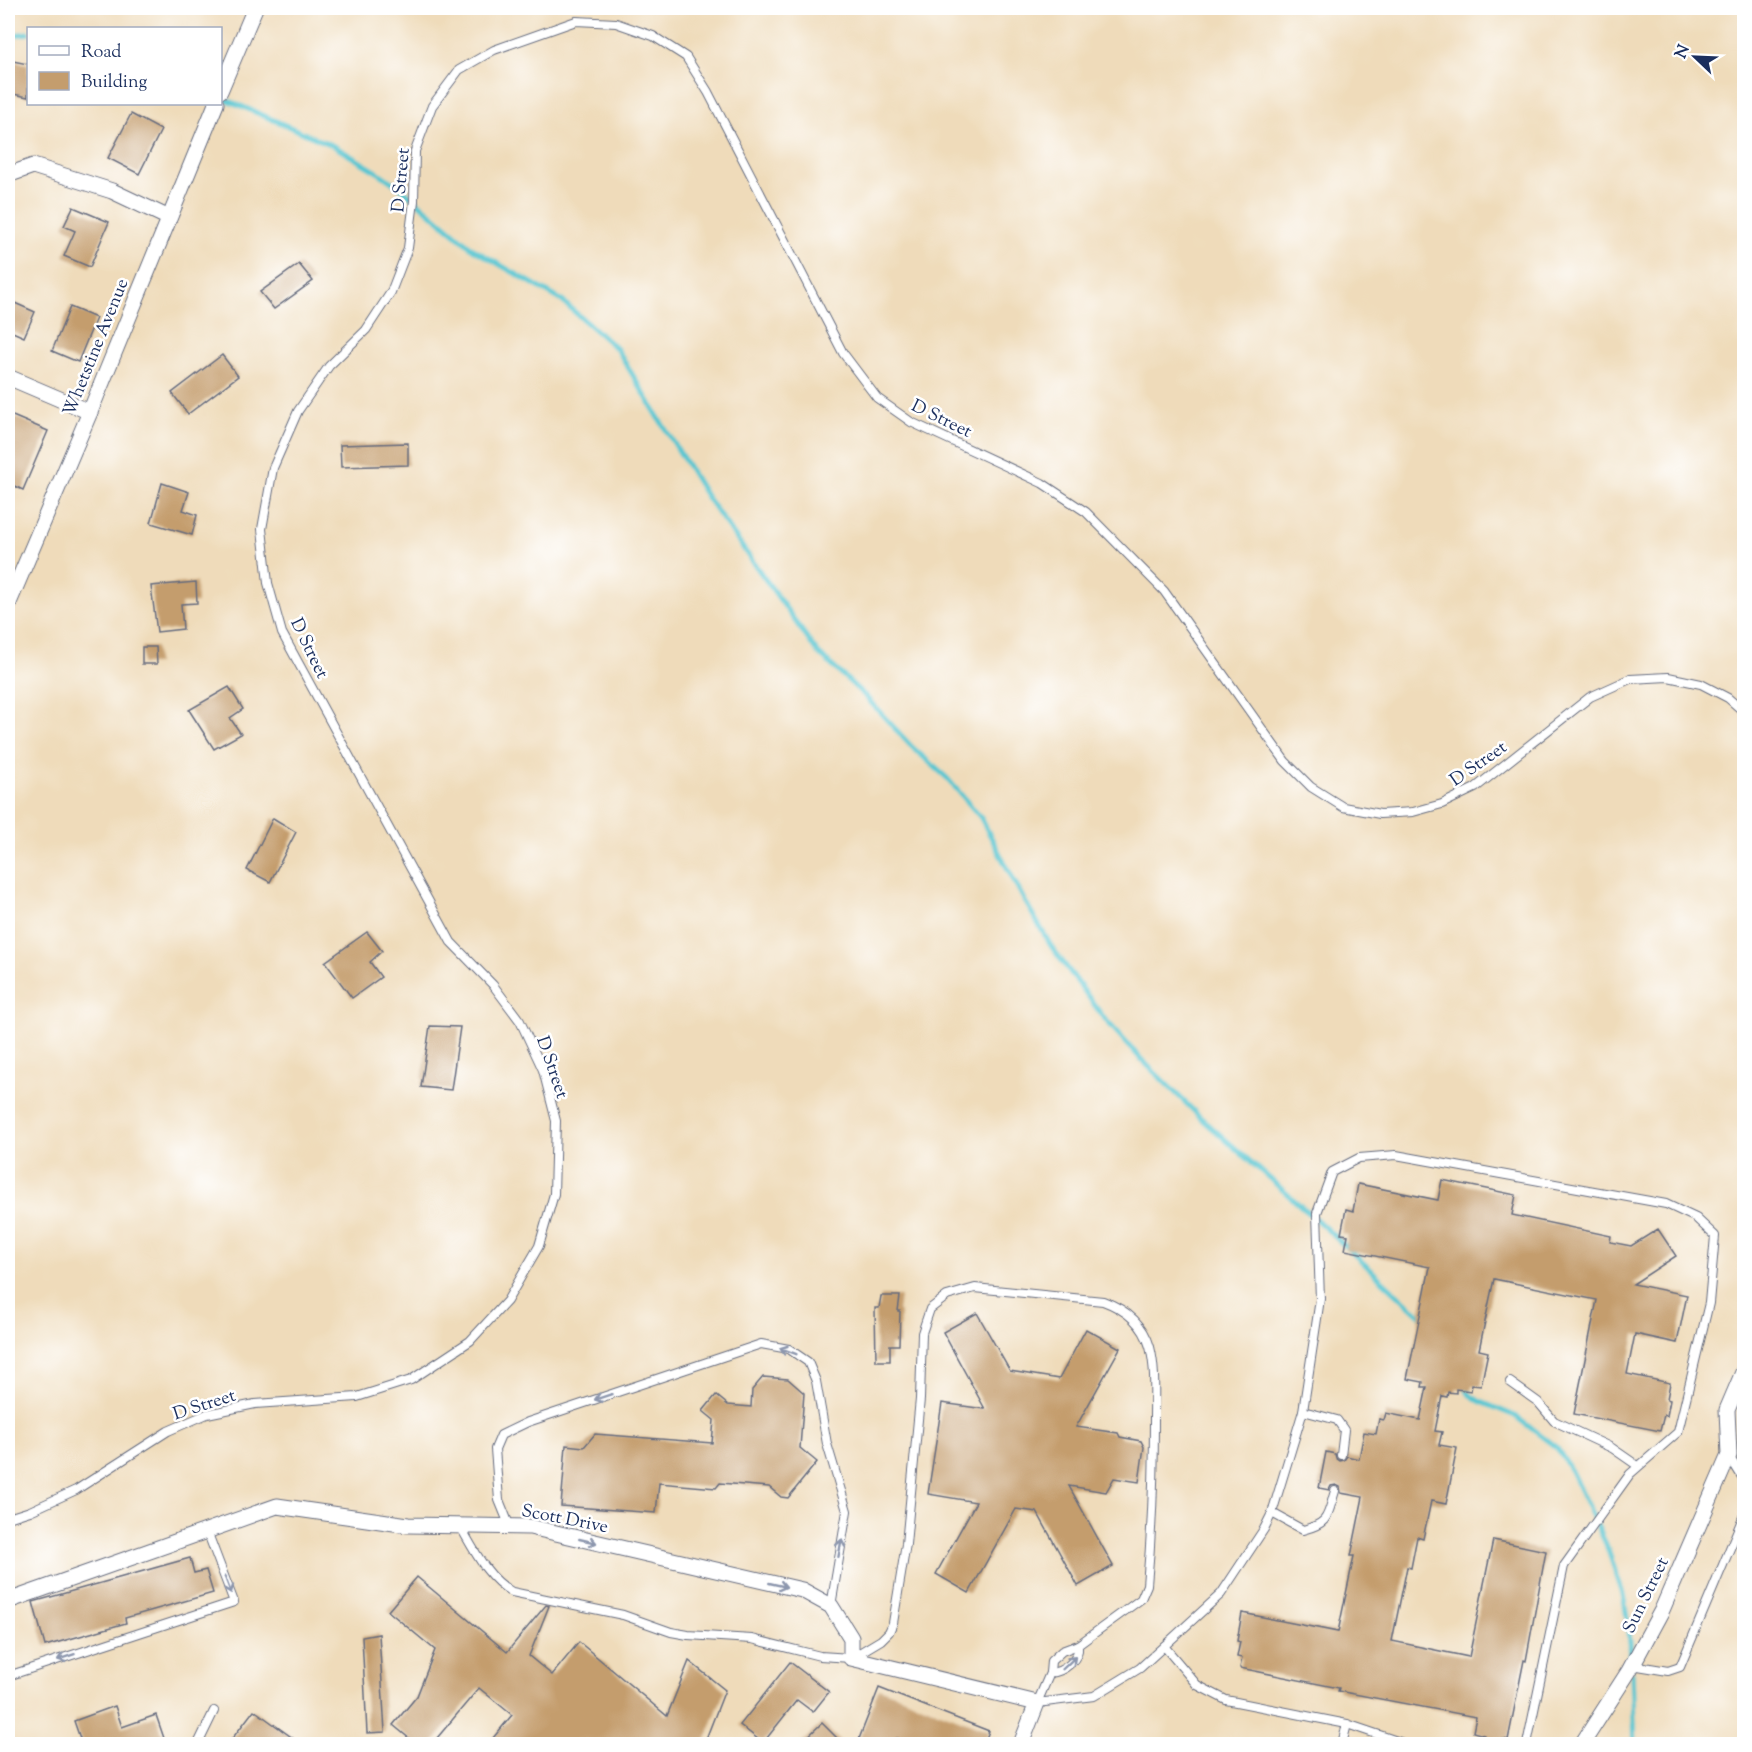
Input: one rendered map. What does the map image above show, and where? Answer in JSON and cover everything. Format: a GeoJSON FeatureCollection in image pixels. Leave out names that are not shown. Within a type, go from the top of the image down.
{"type":"FeatureCollection","features":[{"type":"Feature","properties":{"kind":"street"},"geometry":{"type":"LineString","coordinates":[[222,86],[255,8]]}},
{"type":"Feature","properties":{"kind":"street","name":"Whetstine Avenue"},"geometry":{"type":"LineString","coordinates":[[8,605],[216,105]]}},
{"type":"Feature","properties":{"kind":"street"},"geometry":{"type":"LineString","coordinates":[[8,175],[33,166],[112,191],[169,218]]}},
{"type":"Feature","properties":{"kind":"street"},"geometry":{"type":"LineString","coordinates":[[8,377],[90,412]]}},
{"type":"Feature","properties":{"kind":"street"},"geometry":{"type":"LineString","coordinates":[[1729,1455],[1727,1410],[1744,1370]]}},
{"type":"Feature","properties":{"kind":"street","name":"Sun Street"},"geometry":{"type":"LineString","coordinates":[[1582,1744],[1632,1665],[1662,1610],[1729,1455]]}},
{"type":"Feature","properties":{"kind":"street","name":"Scott Drive"},"geometry":{"type":"LineString","coordinates":[[8,1601],[277,1506],[408,1525],[530,1527],[802,1590],[831,1606],[851,1638],[852,1658]]}},
{"type":"Feature","properties":{"kind":"street"},"geometry":{"type":"LineString","coordinates":[[852,1658],[1037,1704],[1020,1744]]}},
{"type":"Feature","properties":{"kind":"lane","name":"D Street"},"geometry":{"type":"LineString","coordinates":[[8,1518],[76,1490],[168,1431],[207,1414],[255,1404],[357,1397],[411,1380],[470,1341],[507,1301],[539,1246],[554,1194],[556,1121],[543,1070],[520,1020],[493,985],[451,942],[282,633],[268,583],[262,529],[273,468],[298,411],[329,366],[366,330],[391,292],[408,248],[414,201],[415,150],[432,106],[459,70],[494,50],[576,21],[616,23],[653,36],[686,57],[708,92],[843,353],[878,398],[911,422],[1042,483],[1086,512],[1164,591],[1285,761],[1311,787],[1343,807],[1380,814],[1413,812],[1442,804],[1474,788],[1590,697],[1630,679],[1668,677],[1701,684],[1728,698],[1744,712]]}},
{"type":"Feature","properties":{"kind":"lane"},"geometry":{"type":"LineString","coordinates":[[1037,1704],[1094,1696],[1140,1668],[1221,1594],[1272,1513],[1304,1411],[1320,1299],[1317,1213],[1328,1182],[1332,1172],[1359,1158],[1396,1155],[1666,1204],[1696,1218],[1715,1236],[1708,1303],[1678,1431],[1630,1474],[1564,1566],[1527,1744]]}},
{"type":"Feature","properties":{"kind":"lane"},"geometry":{"type":"LineString","coordinates":[[460,1526],[487,1570],[502,1586],[512,1592],[623,1616],[671,1632],[752,1639],[819,1656],[852,1658],[881,1640],[889,1632],[893,1623],[907,1532],[920,1399],[921,1333],[930,1309],[947,1296],[975,1288],[1103,1301],[1121,1308],[1137,1323],[1150,1346],[1154,1370],[1154,1469],[1147,1585],[1141,1599],[1078,1645],[1062,1651],[1052,1661],[1050,1673],[1037,1704]]}},
{"type":"Feature","properties":{"kind":"lane"},"geometry":{"type":"LineString","coordinates":[[510,1527],[500,1500],[495,1449],[501,1435],[528,1422],[761,1344],[789,1349],[808,1362],[816,1381],[827,1444],[847,1511],[831,1606]]}},
{"type":"Feature","properties":{"kind":"lane"},"geometry":{"type":"LineString","coordinates":[[1510,1382],[1538,1402],[1554,1420],[1612,1448],[1638,1467]]}},
{"type":"Feature","properties":{"kind":"lane"},"geometry":{"type":"LineString","coordinates":[[1304,1411],[1337,1420],[1344,1430],[1341,1455]]}},
{"type":"Feature","properties":{"kind":"lane"},"geometry":{"type":"LineString","coordinates":[[1729,1455],[1744,1480]]}},
{"type":"Feature","properties":{"kind":"lane"},"geometry":{"type":"LineString","coordinates":[[1272,1513],[1303,1530],[1320,1525],[1326,1518],[1335,1491]]}},
{"type":"Feature","properties":{"kind":"lane"},"geometry":{"type":"LineString","coordinates":[[1632,1665],[1668,1671],[1680,1667],[1744,1515]]}},
{"type":"Feature","properties":{"kind":"lane"},"geometry":{"type":"LineString","coordinates":[[8,1676],[234,1602],[207,1531]]}},
{"type":"Feature","properties":{"kind":"lane"},"geometry":{"type":"LineString","coordinates":[[1050,1673],[1062,1670],[1076,1657],[1078,1645]]}},
{"type":"Feature","properties":{"kind":"lane"},"geometry":{"type":"LineString","coordinates":[[1164,1646],[1197,1685],[1226,1700],[1347,1725],[1406,1744]]}},
{"type":"Feature","properties":{"kind":"lane"},"geometry":{"type":"LineString","coordinates":[[198,1744],[214,1711]]}},
{"type":"Feature","properties":{"kind":"lane"},"geometry":{"type":"LineString","coordinates":[[1342,1744],[1347,1725]]}},
{"type":"Feature","properties":{"kind":"building"},"geometry":{"type":"Polygon","coordinates":[[[8,60],[27,64],[27,97],[8,93],[8,60]]]}},
{"type":"Feature","properties":{"kind":"building"},"geometry":{"type":"Polygon","coordinates":[[[131,114],[161,130],[139,174],[108,158],[131,114]]]}},
{"type":"Feature","properties":{"kind":"building"},"geometry":{"type":"Polygon","coordinates":[[[73,207],[109,222],[90,267],[64,256],[75,231],[64,226],[73,207]]]}},
{"type":"Feature","properties":{"kind":"building"},"geometry":{"type":"Polygon","coordinates":[[[299,264],[313,281],[274,309],[260,292],[299,264]]]}},
{"type":"Feature","properties":{"kind":"building"},"geometry":{"type":"Polygon","coordinates":[[[8,300],[35,312],[24,337],[8,330],[8,300]]]}},
{"type":"Feature","properties":{"kind":"building"},"geometry":{"type":"Polygon","coordinates":[[[70,307],[96,318],[78,362],[52,351],[70,307]]]}},
{"type":"Feature","properties":{"kind":"building"},"geometry":{"type":"Polygon","coordinates":[[[222,355],[238,376],[188,414],[172,393],[222,355]]]}},
{"type":"Feature","properties":{"kind":"building"},"geometry":{"type":"Polygon","coordinates":[[[8,414],[48,431],[23,490],[8,483],[8,414]]]}},
{"type":"Feature","properties":{"kind":"building"},"geometry":{"type":"Polygon","coordinates":[[[408,443],[408,465],[341,467],[340,445],[408,443]]]}},
{"type":"Feature","properties":{"kind":"building"},"geometry":{"type":"Polygon","coordinates":[[[162,483],[189,492],[183,510],[197,515],[192,535],[151,523],[162,483]]]}},
{"type":"Feature","properties":{"kind":"building"},"geometry":{"type":"Polygon","coordinates":[[[196,582],[197,603],[181,604],[183,629],[157,632],[151,586],[196,582]]]}},
{"type":"Feature","properties":{"kind":"building"},"geometry":{"type":"Polygon","coordinates":[[[142,647],[156,647],[157,664],[142,664],[142,647]]]}},
{"type":"Feature","properties":{"kind":"building"},"geometry":{"type":"Polygon","coordinates":[[[229,687],[243,709],[230,718],[241,734],[214,749],[189,710],[229,687]]]}},
{"type":"Feature","properties":{"kind":"building"},"geometry":{"type":"Polygon","coordinates":[[[273,818],[296,832],[270,882],[247,870],[273,818]]]}},
{"type":"Feature","properties":{"kind":"building"},"geometry":{"type":"Polygon","coordinates":[[[367,932],[382,951],[370,962],[381,977],[352,998],[325,962],[367,932]]]}},
{"type":"Feature","properties":{"kind":"building"},"geometry":{"type":"Polygon","coordinates":[[[430,1026],[460,1027],[451,1090],[421,1087],[430,1026]]]}},
{"type":"Feature","properties":{"kind":"building"},"geometry":{"type":"Polygon","coordinates":[[[1442,1180],[1516,1195],[1512,1215],[1611,1236],[1610,1242],[1631,1246],[1658,1229],[1676,1256],[1633,1284],[1687,1295],[1677,1343],[1635,1334],[1627,1374],[1670,1383],[1667,1416],[1664,1415],[1660,1431],[1574,1414],[1597,1300],[1494,1279],[1479,1350],[1488,1352],[1481,1386],[1472,1385],[1471,1391],[1456,1389],[1456,1393],[1448,1392],[1447,1397],[1442,1396],[1435,1431],[1442,1432],[1439,1445],[1457,1448],[1446,1504],[1431,1501],[1423,1539],[1417,1537],[1411,1568],[1407,1567],[1392,1641],[1469,1657],[1493,1540],[1546,1551],[1526,1661],[1524,1660],[1508,1740],[1503,1739],[1501,1744],[1483,1741],[1484,1735],[1473,1732],[1476,1717],[1338,1691],[1339,1688],[1240,1668],[1242,1658],[1237,1657],[1240,1642],[1237,1641],[1242,1613],[1338,1632],[1354,1556],[1351,1556],[1363,1497],[1341,1493],[1340,1487],[1336,1485],[1331,1486],[1329,1490],[1319,1488],[1326,1452],[1335,1454],[1340,1461],[1347,1456],[1359,1459],[1364,1432],[1376,1434],[1379,1419],[1384,1420],[1386,1413],[1420,1420],[1427,1387],[1422,1387],[1423,1382],[1407,1379],[1430,1267],[1345,1250],[1348,1235],[1341,1234],[1346,1209],[1353,1211],[1358,1184],[1438,1200],[1442,1180]]]}},
{"type":"Feature","properties":{"kind":"building"},"geometry":{"type":"Polygon","coordinates":[[[881,1296],[900,1296],[899,1345],[890,1345],[890,1361],[876,1361],[875,1308],[879,1308],[881,1296]]]}},
{"type":"Feature","properties":{"kind":"building"},"geometry":{"type":"Polygon","coordinates":[[[977,1313],[1010,1371],[1059,1379],[1086,1329],[1120,1348],[1076,1427],[1118,1433],[1120,1437],[1141,1441],[1144,1447],[1139,1482],[1114,1478],[1106,1492],[1069,1486],[1113,1566],[1078,1586],[1037,1512],[1016,1509],[969,1593],[936,1574],[976,1502],[928,1494],[942,1403],[985,1409],[943,1332],[977,1313]]]}},
{"type":"Feature","properties":{"kind":"building"},"geometry":{"type":"Polygon","coordinates":[[[763,1377],[788,1379],[804,1393],[800,1448],[817,1462],[788,1498],[781,1497],[769,1487],[720,1483],[716,1488],[659,1483],[656,1513],[561,1506],[566,1445],[584,1447],[595,1434],[712,1443],[714,1420],[703,1411],[716,1395],[728,1405],[751,1407],[752,1390],[763,1377]]]}},
{"type":"Feature","properties":{"kind":"building"},"geometry":{"type":"Polygon","coordinates":[[[190,1558],[194,1573],[206,1570],[213,1593],[125,1618],[126,1623],[45,1646],[33,1602],[190,1558]]]}},
{"type":"Feature","properties":{"kind":"building"},"geometry":{"type":"Polygon","coordinates":[[[417,1577],[507,1652],[546,1605],[549,1606],[529,1656],[552,1675],[579,1642],[667,1716],[689,1661],[725,1690],[704,1744],[488,1744],[512,1715],[479,1688],[432,1744],[416,1744],[393,1725],[417,1696],[435,1650],[388,1611],[417,1577]]]}},
{"type":"Feature","properties":{"kind":"building"},"geometry":{"type":"Polygon","coordinates":[[[379,1634],[385,1732],[367,1733],[362,1637],[379,1634]]]}},
{"type":"Feature","properties":{"kind":"building"},"geometry":{"type":"Polygon","coordinates":[[[790,1662],[829,1692],[813,1712],[797,1700],[763,1743],[740,1725],[790,1662]]]}},
{"type":"Feature","properties":{"kind":"building"},"geometry":{"type":"Polygon","coordinates":[[[879,1688],[989,1731],[984,1744],[914,1744],[897,1738],[895,1744],[857,1744],[879,1688]]]}},
{"type":"Feature","properties":{"kind":"building"},"geometry":{"type":"Polygon","coordinates":[[[115,1706],[122,1727],[156,1715],[166,1744],[82,1744],[74,1721],[115,1706]]]}},
{"type":"Feature","properties":{"kind":"building"},"geometry":{"type":"Polygon","coordinates":[[[254,1710],[301,1744],[228,1744],[254,1710]]]}},
{"type":"Feature","properties":{"kind":"building"},"geometry":{"type":"Polygon","coordinates":[[[822,1723],[843,1744],[800,1744],[822,1723]]]}},
{"type":"Feature","properties":{"kind":"waterway"},"geometry":{"type":"LineString","coordinates":[[46,27],[53,25],[58,27]]}},
{"type":"Feature","properties":{"kind":"waterway"},"geometry":{"type":"LineString","coordinates":[[8,36],[27,33]]}},
{"type":"Feature","properties":{"kind":"waterway"},"geometry":{"type":"LineString","coordinates":[[222,98],[334,146],[379,173],[406,192],[473,249],[561,300],[617,349],[706,496],[817,652],[864,695],[911,746],[947,778],[981,818],[1051,946],[1104,1018],[1140,1058],[1201,1118],[1423,1318]]}},
{"type":"Feature","properties":{"kind":"waterway"},"geometry":{"type":"LineString","coordinates":[[1464,1386],[1470,1395],[1515,1416],[1557,1448],[1571,1471],[1606,1544],[1623,1594],[1631,1658]]}},
{"type":"Feature","properties":{"kind":"waterway"},"geometry":{"type":"LineString","coordinates":[[1632,1673],[1635,1744]]}}]}
